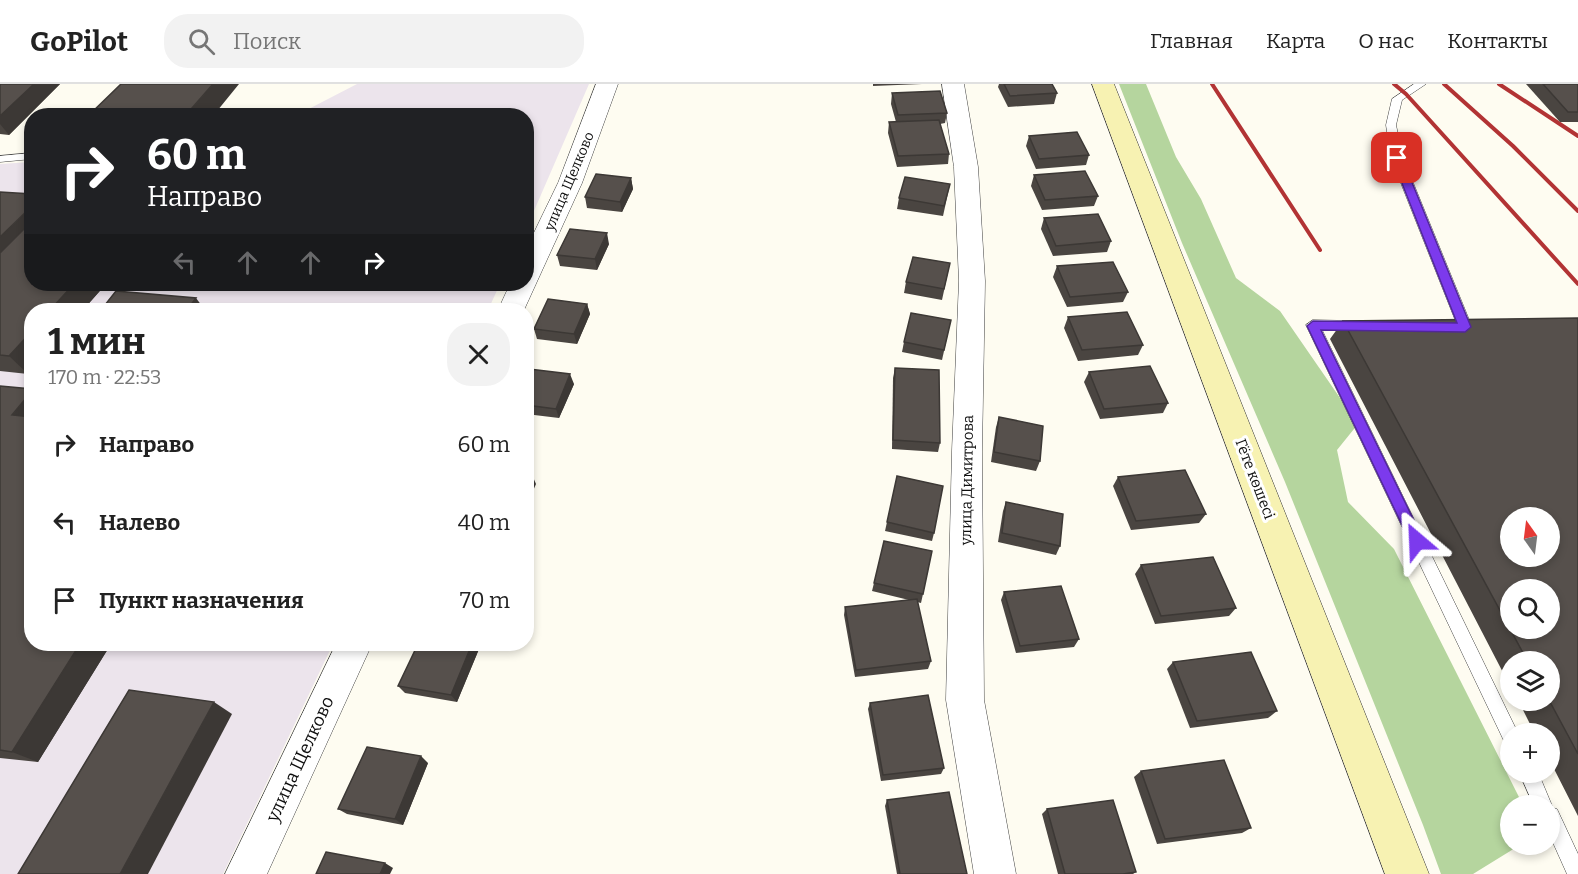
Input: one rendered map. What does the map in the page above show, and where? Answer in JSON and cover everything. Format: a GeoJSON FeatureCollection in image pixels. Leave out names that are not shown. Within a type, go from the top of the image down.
{"type":"FeatureCollection","features":[{"type":"Feature","properties":{"kind":"main road","name":"Гёте көшесі"},"geometry":{"type":"LineString","coordinates":[[1103,84],[1407,874]]}},
{"type":"Feature","properties":{"kind":"street","name":"улица Щелково"},"geometry":{"type":"LineString","coordinates":[[534,260],[570,183],[608,84]]}},
{"type":"Feature","properties":{"kind":"street","name":"улица Димитрова"},"geometry":{"type":"LineString","coordinates":[[953,84],[966,166],[972,281],[965,700],[995,874]]}},
{"type":"Feature","properties":{"kind":"street","name":"улица Щелково"},"geometry":{"type":"LineString","coordinates":[[246,874],[351,651]]}},
{"type":"Feature","properties":{"kind":"lane"},"geometry":{"type":"LineString","coordinates":[[1420,84],[1397,99],[1391,125],[1397,158],[1459,327],[1487,326]]}},
{"type":"Feature","properties":{"kind":"lane"},"geometry":{"type":"LineString","coordinates":[[0,159],[24,157]]}},
{"type":"Feature","properties":{"kind":"lane"},"geometry":{"type":"LineString","coordinates":[[1371,326],[1313,326],[1504,723]]}},
{"type":"Feature","properties":{"kind":"lane"},"geometry":{"type":"LineString","coordinates":[[1560,837],[1577,874]]}},
{"type":"Feature","properties":{"kind":"shaded area"},"geometry":{"type":"Polygon","coordinates":[[[357,84],[589,84],[534,211],[534,108],[311,108],[357,84]]]}},
{"type":"Feature","properties":{"kind":"shaded area"},"geometry":{"type":"Polygon","coordinates":[[[24,162],[24,291],[497,291],[491,303],[24,303],[24,651],[330,651],[223,874],[0,874],[0,164],[24,162]]]}},
{"type":"Feature","properties":{"kind":"green space"},"geometry":{"type":"Polygon","coordinates":[[[1119,84],[1146,84],[1176,157],[1201,199],[1236,278],[1280,311],[1358,424],[1337,450],[1348,502],[1394,549],[1500,759],[1500,783],[1512,783],[1518,795],[1500,795],[1500,855],[1504,855],[1473,874],[1441,874],[1285,482],[1182,243],[1119,84]]]}},
{"type":"Feature","properties":{"kind":"building"},"geometry":{"type":"Polygon","coordinates":[[[0,84],[34,84],[0,116],[0,84]]]}},
{"type":"Feature","properties":{"kind":"building"},"geometry":{"type":"Polygon","coordinates":[[[121,84],[213,84],[192,108],[96,108],[121,84]]]}},
{"type":"Feature","properties":{"kind":"building"},"geometry":{"type":"Polygon","coordinates":[[[1004,84],[1052,84],[1057,93],[1010,96],[1004,84]]]}},
{"type":"Feature","properties":{"kind":"building"},"geometry":{"type":"Polygon","coordinates":[[[1543,84],[1578,84],[1578,112],[1568,112],[1543,84]]]}},
{"type":"Feature","properties":{"kind":"building"},"geometry":{"type":"Polygon","coordinates":[[[940,91],[947,113],[898,115],[892,93],[940,91]]]}},
{"type":"Feature","properties":{"kind":"building"},"geometry":{"type":"Polygon","coordinates":[[[939,120],[949,154],[898,156],[889,122],[939,120]]]}},
{"type":"Feature","properties":{"kind":"building"},"geometry":{"type":"Polygon","coordinates":[[[1077,132],[1089,155],[1039,159],[1029,136],[1077,132]]]}},
{"type":"Feature","properties":{"kind":"building"},"geometry":{"type":"Polygon","coordinates":[[[1085,171],[1098,196],[1045,200],[1034,175],[1085,171]]]}},
{"type":"Feature","properties":{"kind":"building"},"geometry":{"type":"Polygon","coordinates":[[[596,174],[631,178],[620,202],[585,197],[596,174]]]}},
{"type":"Feature","properties":{"kind":"building"},"geometry":{"type":"Polygon","coordinates":[[[905,177],[950,184],[944,206],[899,198],[905,177]]]}},
{"type":"Feature","properties":{"kind":"building"},"geometry":{"type":"Polygon","coordinates":[[[0,192],[24,194],[24,214],[0,237],[0,192]]]}},
{"type":"Feature","properties":{"kind":"building"},"geometry":{"type":"Polygon","coordinates":[[[1098,214],[1111,241],[1056,246],[1044,218],[1098,214]]]}},
{"type":"Feature","properties":{"kind":"building"},"geometry":{"type":"Polygon","coordinates":[[[24,229],[24,291],[68,291],[56,303],[24,303],[24,340],[9,356],[0,355],[0,253],[24,229]]]}},
{"type":"Feature","properties":{"kind":"building"},"geometry":{"type":"Polygon","coordinates":[[[570,229],[607,233],[595,259],[557,255],[570,229]]]}},
{"type":"Feature","properties":{"kind":"building"},"geometry":{"type":"Polygon","coordinates":[[[913,257],[950,263],[944,289],[906,282],[913,257]]]}},
{"type":"Feature","properties":{"kind":"building"},"geometry":{"type":"Polygon","coordinates":[[[1113,262],[1128,292],[1070,297],[1057,266],[1113,262]]]}},
{"type":"Feature","properties":{"kind":"building"},"geometry":{"type":"Polygon","coordinates":[[[116,291],[196,298],[192,303],[107,303],[116,291]]]}},
{"type":"Feature","properties":{"kind":"building"},"geometry":{"type":"Polygon","coordinates":[[[548,299],[587,304],[574,334],[534,329],[548,299]]]}},
{"type":"Feature","properties":{"kind":"building"},"geometry":{"type":"Polygon","coordinates":[[[1127,312],[1143,345],[1082,350],[1068,317],[1127,312]]]}},
{"type":"Feature","properties":{"kind":"building"},"geometry":{"type":"Polygon","coordinates":[[[911,313],[951,320],[944,350],[904,342],[911,313]]]}},
{"type":"Feature","properties":{"kind":"building"},"geometry":{"type":"Polygon","coordinates":[[[1578,318],[1578,754],[1555,711],[1560,711],[1560,651],[1522,651],[1516,639],[1560,639],[1560,579],[1500,579],[1500,610],[1343,321],[1578,318]]]}},
{"type":"Feature","properties":{"kind":"building"},"geometry":{"type":"Polygon","coordinates":[[[1150,366],[1168,403],[1104,409],[1089,372],[1150,366]]]}},
{"type":"Feature","properties":{"kind":"building"},"geometry":{"type":"Polygon","coordinates":[[[895,368],[939,370],[940,443],[893,440],[895,368]]]}},
{"type":"Feature","properties":{"kind":"building"},"geometry":{"type":"Polygon","coordinates":[[[534,370],[570,374],[556,409],[534,406],[534,370]]]}},
{"type":"Feature","properties":{"kind":"building"},"geometry":{"type":"Polygon","coordinates":[[[0,386],[24,388],[24,401],[12,415],[24,416],[24,651],[76,651],[12,752],[0,750],[0,386]]]}},
{"type":"Feature","properties":{"kind":"building"},"geometry":{"type":"Polygon","coordinates":[[[999,417],[1043,426],[1040,461],[994,452],[999,417]]]}},
{"type":"Feature","properties":{"kind":"building"},"geometry":{"type":"Polygon","coordinates":[[[1185,470],[1206,514],[1136,521],[1118,477],[1185,470]]]}},
{"type":"Feature","properties":{"kind":"building"},"geometry":{"type":"Polygon","coordinates":[[[897,476],[943,486],[934,533],[887,522],[897,476]]]}},
{"type":"Feature","properties":{"kind":"building"},"geometry":{"type":"Polygon","coordinates":[[[1006,502],[1063,514],[1060,546],[1002,533],[1006,502]]]}},
{"type":"Feature","properties":{"kind":"building"},"geometry":{"type":"Polygon","coordinates":[[[884,541],[932,551],[923,594],[874,583],[884,541]]]}},
{"type":"Feature","properties":{"kind":"building"},"geometry":{"type":"Polygon","coordinates":[[[1213,557],[1236,608],[1161,616],[1141,565],[1213,557]]]}},
{"type":"Feature","properties":{"kind":"building"},"geometry":{"type":"Polygon","coordinates":[[[1061,586],[1079,639],[1020,646],[1004,592],[1061,586]]]}},
{"type":"Feature","properties":{"kind":"building"},"geometry":{"type":"Polygon","coordinates":[[[917,599],[931,661],[856,670],[845,607],[917,599]]]}},
{"type":"Feature","properties":{"kind":"building"},"geometry":{"type":"Polygon","coordinates":[[[415,651],[469,651],[451,695],[398,686],[415,651]]]}},
{"type":"Feature","properties":{"kind":"building"},"geometry":{"type":"Polygon","coordinates":[[[1251,652],[1277,711],[1197,721],[1173,662],[1251,652]]]}},
{"type":"Feature","properties":{"kind":"building"},"geometry":{"type":"Polygon","coordinates":[[[129,690],[214,702],[120,874],[18,874],[129,690]]]}},
{"type":"Feature","properties":{"kind":"building"},"geometry":{"type":"Polygon","coordinates":[[[928,695],[944,768],[883,775],[870,703],[928,695]]]}},
{"type":"Feature","properties":{"kind":"building"},"geometry":{"type":"Polygon","coordinates":[[[367,747],[421,756],[395,819],[338,809],[367,747]]]}},
{"type":"Feature","properties":{"kind":"building"},"geometry":{"type":"Polygon","coordinates":[[[1224,760],[1251,828],[1165,839],[1141,771],[1224,760]]]}},
{"type":"Feature","properties":{"kind":"building"},"geometry":{"type":"Polygon","coordinates":[[[949,792],[967,874],[900,874],[887,800],[949,792]]]}},
{"type":"Feature","properties":{"kind":"building"},"geometry":{"type":"Polygon","coordinates":[[[1113,800],[1136,872],[1065,874],[1047,809],[1113,800]]]}},
{"type":"Feature","properties":{"kind":"building"},"geometry":{"type":"Polygon","coordinates":[[[326,852],[385,863],[380,874],[316,874],[326,852]]]}},
{"type":"Feature","properties":{"kind":"railway"},"geometry":{"type":"LineString","coordinates":[[1212,84],[1320,250]]}},
{"type":"Feature","properties":{"kind":"railway"},"geometry":{"type":"LineString","coordinates":[[1394,84],[1406,94],[1578,284]]}},
{"type":"Feature","properties":{"kind":"railway"},"geometry":{"type":"LineString","coordinates":[[1444,84],[1513,146],[1578,211]]}},
{"type":"Feature","properties":{"kind":"railway"},"geometry":{"type":"LineString","coordinates":[[1499,84],[1578,136]]}},
{"type":"Feature","properties":{"kind":"route"},"geometry":{"type":"LineString","coordinates":[[1397,158],[1465,327],[1313,326],[1417,541]]}}]}
